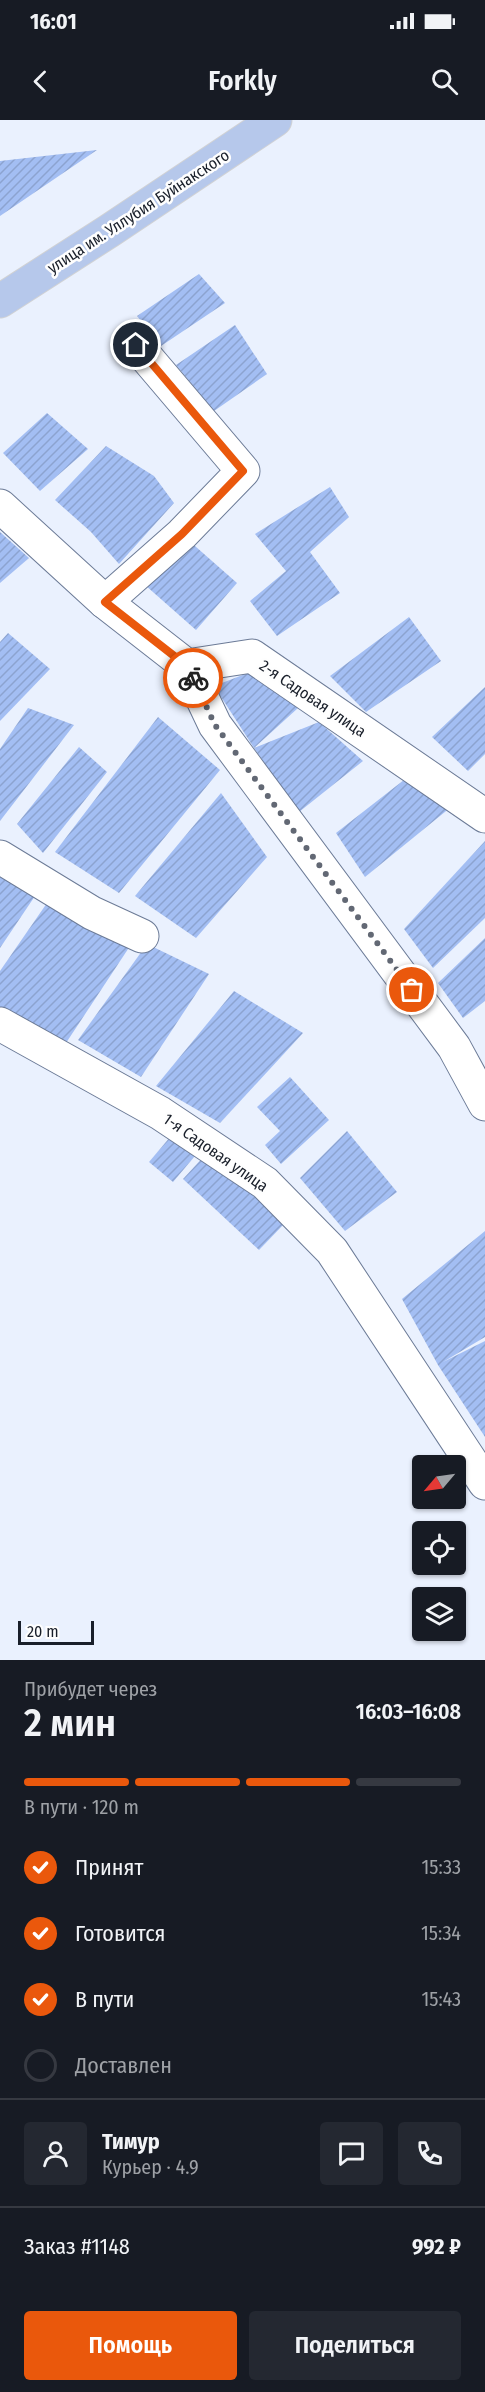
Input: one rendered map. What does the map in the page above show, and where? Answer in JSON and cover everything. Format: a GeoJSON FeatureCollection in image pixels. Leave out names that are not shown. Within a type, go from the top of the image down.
{"type":"FeatureCollection","features":[{"type":"Feature","properties":{"kind":"main road","name":"улица им. Уллубия Буйнакского"},"geometry":{"type":"LineString","coordinates":[[0,301],[275,120]]}},
{"type":"Feature","properties":{"kind":"street"},"geometry":{"type":"LineString","coordinates":[[105,602],[182,534],[243,471],[136,345]]}},
{"type":"Feature","properties":{"kind":"street"},"geometry":{"type":"LineString","coordinates":[[0,506],[105,602],[187,666],[215,725],[454,1047],[485,1104]]}},
{"type":"Feature","properties":{"kind":"street","name":"2-я Садовая улица"},"geometry":{"type":"LineString","coordinates":[[187,666],[252,656],[485,816]]}},
{"type":"Feature","properties":{"kind":"street"},"geometry":{"type":"LineString","coordinates":[[0,857],[92,913],[142,936]]}},
{"type":"Feature","properties":{"kind":"street","name":"1-я Садовая улица"},"geometry":{"type":"LineString","coordinates":[[0,1024],[160,1113],[265,1184],[332,1251],[485,1483]]}},
{"type":"Feature","properties":{"kind":"building"},"geometry":{"type":"Polygon","coordinates":[[[97,150],[0,216],[0,161],[97,150]]]}},
{"type":"Feature","properties":{"kind":"building"},"geometry":{"type":"Polygon","coordinates":[[[199,274],[225,303],[161,346],[137,316],[199,274]]]}},
{"type":"Feature","properties":{"kind":"building"},"geometry":{"type":"Polygon","coordinates":[[[235,325],[267,374],[214,411],[176,365],[235,325]]]}},
{"type":"Feature","properties":{"kind":"building"},"geometry":{"type":"Polygon","coordinates":[[[47,413],[88,449],[40,491],[3,453],[47,413]]]}},
{"type":"Feature","properties":{"kind":"building"},"geometry":{"type":"Polygon","coordinates":[[[106,446],[154,476],[174,503],[119,564],[91,532],[55,500],[106,446]]]}},
{"type":"Feature","properties":{"kind":"building"},"geometry":{"type":"Polygon","coordinates":[[[330,487],[349,517],[310,552],[340,593],[277,636],[250,601],[286,571],[255,534],[330,487]]]}},
{"type":"Feature","properties":{"kind":"building"},"geometry":{"type":"Polygon","coordinates":[[[0,532],[29,558],[0,583],[0,532]]]}},
{"type":"Feature","properties":{"kind":"building"},"geometry":{"type":"Polygon","coordinates":[[[187,539],[237,583],[196,630],[145,585],[187,539]]]}},
{"type":"Feature","properties":{"kind":"building"},"geometry":{"type":"Polygon","coordinates":[[[409,617],[441,661],[366,712],[330,676],[409,617]]]}},
{"type":"Feature","properties":{"kind":"building"},"geometry":{"type":"Polygon","coordinates":[[[8,633],[50,669],[0,721],[0,642],[8,633]]]}},
{"type":"Feature","properties":{"kind":"building"},"geometry":{"type":"Polygon","coordinates":[[[248,673],[298,708],[254,748],[214,686],[248,673]]]}},
{"type":"Feature","properties":{"kind":"building"},"geometry":{"type":"Polygon","coordinates":[[[485,687],[485,754],[468,771],[432,737],[485,687]]]}},
{"type":"Feature","properties":{"kind":"building"},"geometry":{"type":"Polygon","coordinates":[[[28,708],[74,725],[0,821],[0,749],[28,708]]]}},
{"type":"Feature","properties":{"kind":"building"},"geometry":{"type":"Polygon","coordinates":[[[158,717],[220,770],[119,893],[55,852],[158,717]]]}},
{"type":"Feature","properties":{"kind":"building"},"geometry":{"type":"Polygon","coordinates":[[[319,722],[363,761],[299,812],[254,748],[319,722]]]}},
{"type":"Feature","properties":{"kind":"building"},"geometry":{"type":"Polygon","coordinates":[[[79,747],[107,772],[43,853],[17,824],[79,747]]]}},
{"type":"Feature","properties":{"kind":"building"},"geometry":{"type":"Polygon","coordinates":[[[409,776],[451,807],[365,877],[336,833],[409,776]]]}},
{"type":"Feature","properties":{"kind":"building"},"geometry":{"type":"Polygon","coordinates":[[[221,793],[267,857],[196,938],[135,896],[221,793]]]}},
{"type":"Feature","properties":{"kind":"building"},"geometry":{"type":"Polygon","coordinates":[[[485,841],[485,918],[433,968],[404,929],[485,841]]]}},
{"type":"Feature","properties":{"kind":"building"},"geometry":{"type":"Polygon","coordinates":[[[0,874],[37,893],[0,948],[0,874]]]}},
{"type":"Feature","properties":{"kind":"building"},"geometry":{"type":"Polygon","coordinates":[[[47,903],[132,943],[66,1043],[0,1009],[0,971],[47,903]]]}},
{"type":"Feature","properties":{"kind":"building"},"geometry":{"type":"Polygon","coordinates":[[[485,938],[485,1001],[463,1018],[438,983],[485,938]]]}},
{"type":"Feature","properties":{"kind":"building"},"geometry":{"type":"Polygon","coordinates":[[[147,944],[209,974],[141,1077],[78,1040],[147,944]]]}},
{"type":"Feature","properties":{"kind":"building"},"geometry":{"type":"Polygon","coordinates":[[[234,991],[303,1033],[220,1123],[156,1086],[234,991]]]}},
{"type":"Feature","properties":{"kind":"building"},"geometry":{"type":"Polygon","coordinates":[[[290,1077],[329,1120],[281,1164],[265,1145],[280,1131],[257,1107],[290,1077]]]}},
{"type":"Feature","properties":{"kind":"building"},"geometry":{"type":"Polygon","coordinates":[[[176,1130],[200,1150],[173,1182],[149,1162],[176,1130]]]}},
{"type":"Feature","properties":{"kind":"building"},"geometry":{"type":"Polygon","coordinates":[[[347,1131],[397,1192],[345,1231],[300,1178],[347,1131]]]}},
{"type":"Feature","properties":{"kind":"building"},"geometry":{"type":"Polygon","coordinates":[[[207,1153],[284,1224],[259,1250],[183,1179],[207,1153]]]}},
{"type":"Feature","properties":{"kind":"building"},"geometry":{"type":"Polygon","coordinates":[[[485,1231],[485,1337],[443,1362],[485,1341],[485,1437],[438,1365],[402,1299],[485,1231]]]}},
{"type":"Feature","properties":{"kind":"way so far"},"geometry":{"type":"LineString","coordinates":[[193,678],[215,725],[412,990]]}},
{"type":"Feature","properties":{"kind":"route"},"geometry":{"type":"LineString","coordinates":[[136,345],[243,471],[182,534],[105,602],[187,666],[193,678]]}}]}
